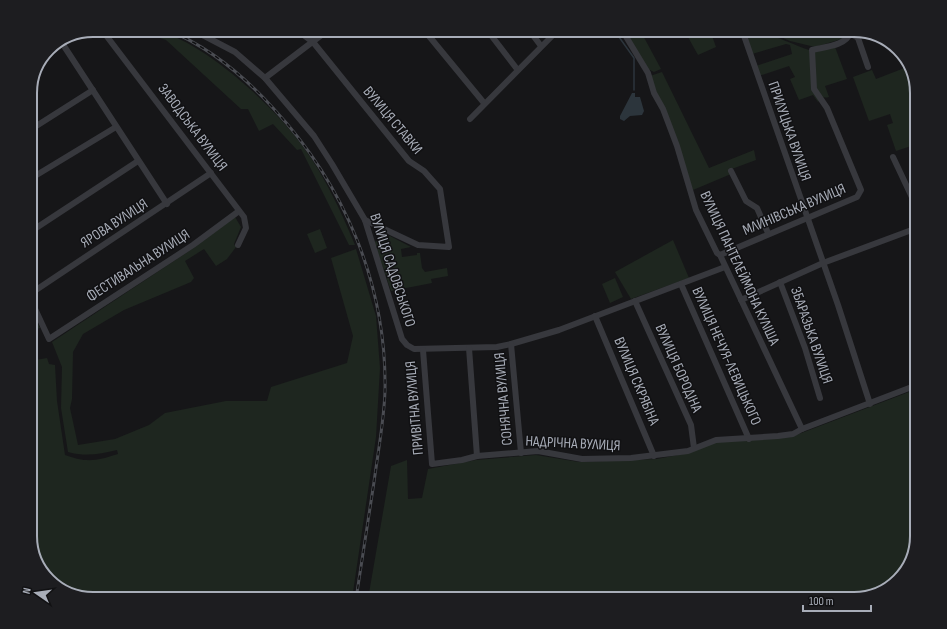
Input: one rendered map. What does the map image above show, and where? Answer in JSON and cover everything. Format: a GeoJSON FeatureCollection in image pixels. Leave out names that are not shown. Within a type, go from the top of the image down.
{"type":"FeatureCollection","features":[{"type":"Feature","properties":{"kind":"street","name":"ЗАВОДСЬКА ВУЛИЦЯ"},"geometry":{"type":"LineString","coordinates":[[107,37],[244,217],[246,228],[238,245]]}},
{"type":"Feature","properties":{"kind":"street","name":"ВУЛИЦЯ САДОВСЬКОГО"},"geometry":{"type":"LineString","coordinates":[[206,37],[235,52],[265,78],[314,136],[365,220],[402,339],[407,345],[414,349],[423,350]]}},
{"type":"Feature","properties":{"kind":"street"},"geometry":{"type":"LineString","coordinates":[[306,37],[313,42]]}},
{"type":"Feature","properties":{"kind":"street"},"geometry":{"type":"LineString","coordinates":[[265,78],[319,37]]}},
{"type":"Feature","properties":{"kind":"street"},"geometry":{"type":"LineString","coordinates":[[430,37],[484,103]]}},
{"type":"Feature","properties":{"kind":"street"},"geometry":{"type":"LineString","coordinates":[[492,37],[517,69]]}},
{"type":"Feature","properties":{"kind":"street"},"geometry":{"type":"LineString","coordinates":[[534,37],[541,46]]}},
{"type":"Feature","properties":{"kind":"street"},"geometry":{"type":"LineString","coordinates":[[470,119],[517,69],[551,37]]}},
{"type":"Feature","properties":{"kind":"street","name":"ВУЛИЦЯ ПАНТЕЛЕЙМОНА КУЛІША"},"geometry":{"type":"LineString","coordinates":[[626,37],[648,73],[654,93],[663,109],[677,146],[696,210],[717,252],[720,255],[802,429]]}},
{"type":"Feature","properties":{"kind":"street","name":"ПРИЛУЦЬКА ВУЛИЦЯ"},"geometry":{"type":"LineString","coordinates":[[744,37],[870,404]]}},
{"type":"Feature","properties":{"kind":"street","name":"МЛИНІВСЬКА ВУЛИЦЯ"},"geometry":{"type":"LineString","coordinates":[[720,255],[768,233],[857,197],[861,190],[827,108],[814,89],[812,50],[842,42],[849,37]]}},
{"type":"Feature","properties":{"kind":"street"},"geometry":{"type":"LineString","coordinates":[[857,37],[868,67]]}},
{"type":"Feature","properties":{"kind":"street","name":"ВУЛИЦЯ СТАВКИ"},"geometry":{"type":"LineString","coordinates":[[313,42],[409,162],[424,171],[440,189],[449,247],[418,245],[365,220]]}},
{"type":"Feature","properties":{"kind":"street"},"geometry":{"type":"LineString","coordinates":[[64,45],[167,204]]}},
{"type":"Feature","properties":{"kind":"street"},"geometry":{"type":"LineString","coordinates":[[37,126],[93,90]]}},
{"type":"Feature","properties":{"kind":"street"},"geometry":{"type":"LineString","coordinates":[[37,175],[116,127]]}},
{"type":"Feature","properties":{"kind":"street"},"geometry":{"type":"LineString","coordinates":[[893,157],[910,193]]}},
{"type":"Feature","properties":{"kind":"street"},"geometry":{"type":"LineString","coordinates":[[37,227],[138,161]]}},
{"type":"Feature","properties":{"kind":"street"},"geometry":{"type":"LineString","coordinates":[[732,171],[746,201],[757,208],[768,233]]}},
{"type":"Feature","properties":{"kind":"street","name":"ЯРОВА ВУЛИЦЯ"},"geometry":{"type":"LineString","coordinates":[[37,289],[167,204],[211,173]]}},
{"type":"Feature","properties":{"kind":"street","name":"ФЕСТИВАЛЬНА ВУЛИЦЯ"},"geometry":{"type":"LineString","coordinates":[[37,313],[49,339],[193,245],[239,211]]}},
{"type":"Feature","properties":{"kind":"street"},"geometry":{"type":"LineString","coordinates":[[741,300],[823,263],[910,231]]}},
{"type":"Feature","properties":{"kind":"street"},"geometry":{"type":"LineString","coordinates":[[423,350],[497,347],[512,344],[553,332],[725,266]]}},
{"type":"Feature","properties":{"kind":"street","name":"ЗБАРАЗЬКА ВУЛИЦЯ"},"geometry":{"type":"LineString","coordinates":[[780,282],[805,348],[820,398]]}},
{"type":"Feature","properties":{"kind":"street","name":"ВУЛИЦЯ НЕЧУЯ-ЛЕВИЦЬКОГО"},"geometry":{"type":"LineString","coordinates":[[681,284],[749,439]]}},
{"type":"Feature","properties":{"kind":"street","name":"ВУЛИЦЯ БОРОДІНА"},"geometry":{"type":"LineString","coordinates":[[635,301],[691,425],[694,448]]}},
{"type":"Feature","properties":{"kind":"street","name":"ВУЛИЦЯ СКРЯБІНА"},"geometry":{"type":"LineString","coordinates":[[595,316],[654,456]]}},
{"type":"Feature","properties":{"kind":"street","name":"СОНЯЧНА ВУЛИЦЯ"},"geometry":{"type":"LineString","coordinates":[[512,344],[521,453]]}},
{"type":"Feature","properties":{"kind":"street"},"geometry":{"type":"LineString","coordinates":[[469,348],[477,456]]}},
{"type":"Feature","properties":{"kind":"street","name":"ПРИВІТНА ВУЛИЦЯ"},"geometry":{"type":"LineString","coordinates":[[423,350],[432,464]]}},
{"type":"Feature","properties":{"kind":"street","name":"НАДРІЧНА ВУЛИЦЯ"},"geometry":{"type":"LineString","coordinates":[[432,464],[462,460],[477,456],[538,451],[582,459],[654,456],[688,451],[716,440],[749,439],[793,434],[802,429],[910,388]]}},
{"type":"Feature","properties":{"kind":"shaded area"},"geometry":{"type":"Polygon","coordinates":[[[157,37],[177,38],[218,63],[258,97],[292,132],[319,171],[355,245],[349,245],[301,149],[297,150],[273,124],[259,131],[248,109],[241,109],[166,40],[157,37]]]}},
{"type":"Feature","properties":{"kind":"shaded area"},"geometry":{"type":"Polygon","coordinates":[[[627,37],[644,37],[661,69],[654,72],[648,69],[627,37]]]}},
{"type":"Feature","properties":{"kind":"shaded area"},"geometry":{"type":"Polygon","coordinates":[[[688,37],[712,37],[716,47],[698,55],[688,37]]]}},
{"type":"Feature","properties":{"kind":"shaded area"},"geometry":{"type":"Polygon","coordinates":[[[746,37],[776,37],[809,50],[819,101],[818,102],[813,95],[799,100],[790,79],[795,77],[789,66],[759,76],[756,66],[792,54],[790,45],[786,44],[752,54],[746,37]]]}},
{"type":"Feature","properties":{"kind":"shaded area"},"geometry":{"type":"Polygon","coordinates":[[[781,37],[845,37],[815,47],[790,41],[781,37]]]}},
{"type":"Feature","properties":{"kind":"shaded area"},"geometry":{"type":"Polygon","coordinates":[[[835,47],[847,79],[825,86],[829,97],[823,97],[819,94],[815,81],[814,53],[835,47]]]}},
{"type":"Feature","properties":{"kind":"shaded area"},"geometry":{"type":"Polygon","coordinates":[[[904,68],[910,85],[910,146],[896,151],[887,125],[893,123],[890,114],[869,121],[853,77],[872,70],[876,79],[904,68]]]}},
{"type":"Feature","properties":{"kind":"shaded area"},"geometry":{"type":"Polygon","coordinates":[[[662,72],[709,168],[754,150],[756,160],[729,170],[731,174],[693,190],[650,76],[662,72]]]}},
{"type":"Feature","properties":{"kind":"shaded area"},"geometry":{"type":"Polygon","coordinates":[[[632,93],[635,93],[635,97],[640,97],[644,111],[642,115],[630,116],[624,121],[620,119],[620,116],[632,93]]]}},
{"type":"Feature","properties":{"kind":"shaded area"},"geometry":{"type":"Polygon","coordinates":[[[235,217],[241,227],[234,244],[236,247],[227,259],[216,266],[204,249],[185,261],[194,278],[191,282],[124,310],[83,334],[73,352],[72,399],[70,408],[78,445],[115,439],[149,425],[165,413],[226,401],[267,401],[271,387],[347,363],[353,336],[331,258],[356,249],[376,316],[380,368],[376,437],[353,592],[92,592],[75,589],[56,578],[56,573],[50,573],[41,558],[37,540],[37,360],[47,358],[49,364],[55,365],[57,401],[65,455],[79,459],[92,460],[118,454],[117,450],[87,455],[68,452],[61,408],[62,367],[52,342],[195,247],[235,217]]]}},
{"type":"Feature","properties":{"kind":"shaded area"},"geometry":{"type":"Polygon","coordinates":[[[320,229],[327,248],[315,253],[307,234],[320,229]]]}},
{"type":"Feature","properties":{"kind":"shaded area"},"geometry":{"type":"Polygon","coordinates":[[[390,236],[411,247],[401,249],[402,257],[417,255],[417,253],[420,253],[422,268],[425,272],[447,268],[448,276],[431,279],[432,283],[391,291],[374,242],[390,236]]]}},
{"type":"Feature","properties":{"kind":"shaded area"},"geometry":{"type":"Polygon","coordinates":[[[673,240],[689,278],[631,299],[615,272],[673,240]]]}},
{"type":"Feature","properties":{"kind":"shaded area"},"geometry":{"type":"Polygon","coordinates":[[[615,278],[623,297],[610,303],[602,284],[615,278]]]}},
{"type":"Feature","properties":{"kind":"shaded area"},"geometry":{"type":"Polygon","coordinates":[[[37,321],[40,328],[37,329],[37,321]]]}},
{"type":"Feature","properties":{"kind":"shaded area"},"geometry":{"type":"Polygon","coordinates":[[[910,392],[910,544],[906,558],[901,567],[894,576],[882,585],[862,592],[369,592],[391,466],[407,460],[408,499],[422,498],[428,469],[476,460],[536,455],[579,462],[657,459],[688,453],[716,442],[791,437],[910,392]]]}},
{"type":"Feature","properties":{"kind":"waterway"},"geometry":{"type":"LineString","coordinates":[[619,37],[634,58],[634,90]]}},
{"type":"Feature","properties":{"kind":"railway"},"geometry":{"type":"LineString","coordinates":[[183,37],[212,54],[238,74],[262,96],[298,138],[321,169],[340,203],[356,238],[369,275],[378,313],[384,352],[385,391],[381,436],[357,592]]}}]}
